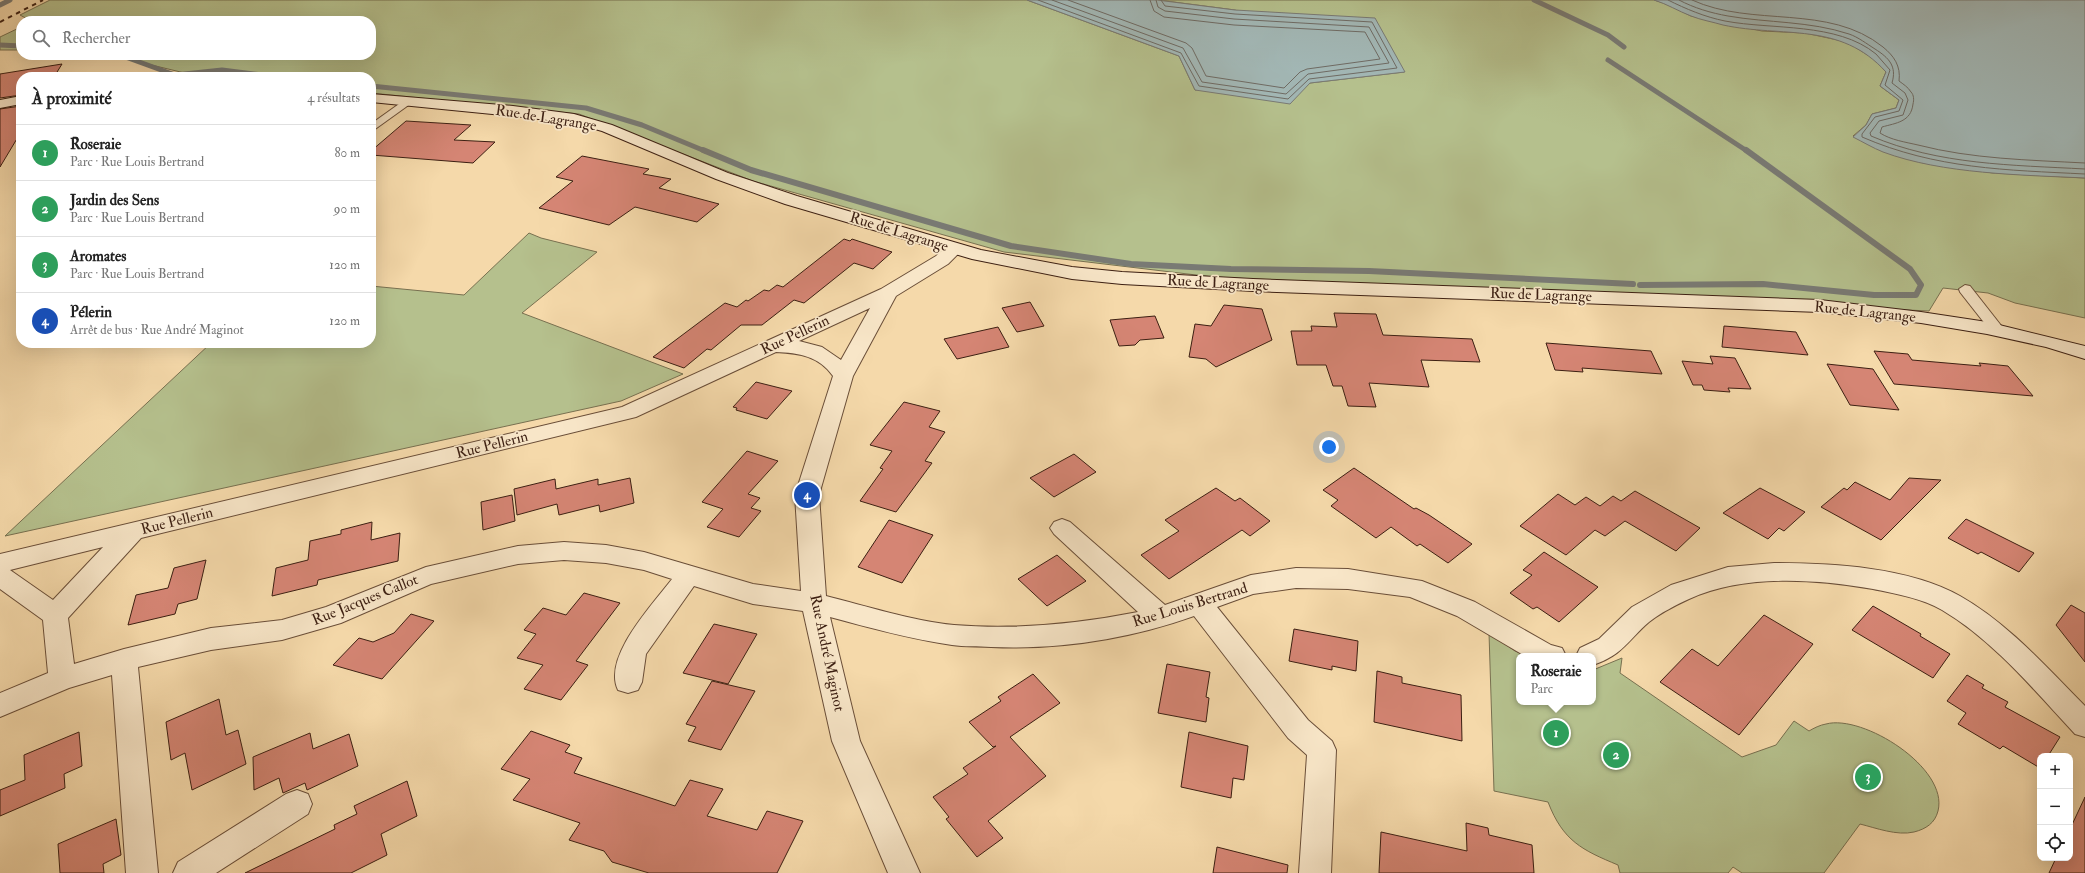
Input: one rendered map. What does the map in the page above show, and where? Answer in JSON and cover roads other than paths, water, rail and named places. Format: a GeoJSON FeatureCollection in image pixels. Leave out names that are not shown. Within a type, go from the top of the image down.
{"type":"FeatureCollection","features":[{"type":"Feature","properties":{"kind":"street","name":"Rue de Lagrange"},"geometry":{"type":"LineString","coordinates":[[376,99],[513,111],[574,119],[607,128],[722,176],[784,198],[954,249],[1023,265],[1072,273],[1122,278],[1820,306],[1905,316],[1998,331],[2048,341],[2085,353]]}},
{"type":"Feature","properties":{"kind":"street"},"geometry":{"type":"LineString","coordinates":[[0,104],[16,101]]}},
{"type":"Feature","properties":{"kind":"street","name":"Rue Pellerin"},"geometry":{"type":"LineString","coordinates":[[0,562],[132,532],[628,412],[888,293],[942,260],[954,249]]}},
{"type":"Feature","properties":{"kind":"street","name":"Rue André Maginot"},"geometry":{"type":"LineString","coordinates":[[888,293],[844,376],[807,495],[814,602],[846,741],[904,873]]}},
{"type":"Feature","properties":{"kind":"street"},"geometry":{"type":"LineString","coordinates":[[772,346],[800,346],[820,354],[837,364],[844,376]]}},
{"type":"Feature","properties":{"kind":"street"},"geometry":{"type":"LineString","coordinates":[[1062,528],[1161,617]]}},
{"type":"Feature","properties":{"kind":"street"},"geometry":{"type":"LineString","coordinates":[[55,615],[132,532]]}},
{"type":"Feature","properties":{"kind":"street","name":"Rue Jacques Callot"},"geometry":{"type":"LineString","coordinates":[[0,705],[62,679],[124,660],[211,639],[282,630],[332,616],[426,576],[518,555],[564,551],[606,554],[644,561],[753,594],[814,602]]}},
{"type":"Feature","properties":{"kind":"street"},"geometry":{"type":"LineString","coordinates":[[1595,653],[1608,647],[1641,614],[1680,592],[1728,577],[1774,572],[1818,572],[1861,578],[1914,587],[1951,603],[1984,627],[2032,670],[2085,725]]}},
{"type":"Feature","properties":{"kind":"street"},"geometry":{"type":"LineString","coordinates":[[628,682],[633,651],[689,574]]}},
{"type":"Feature","properties":{"kind":"street"},"geometry":{"type":"LineString","coordinates":[[0,576],[55,615],[62,679]]}},
{"type":"Feature","properties":{"kind":"street","name":"Rue Louis Bertrand"},"geometry":{"type":"LineString","coordinates":[[814,602],[883,621],[953,635],[1022,638],[1090,632],[1161,617],[1251,585],[1296,578],[1348,579],[1413,588],[1466,609],[1543,653]]}},
{"type":"Feature","properties":{"kind":"street"},"geometry":{"type":"LineString","coordinates":[[1199,604],[1298,730],[1322,750],[1315,873]]}},
{"type":"Feature","properties":{"kind":"street"},"geometry":{"type":"LineString","coordinates":[[124,660],[142,873]]}},
{"type":"Feature","properties":{"kind":"street"},"geometry":{"type":"LineString","coordinates":[[189,873],[296,804]]}},
{"type":"Feature","properties":{"kind":"lane"},"geometry":{"type":"LineString","coordinates":[[376,125],[406,102]]}},
{"type":"Feature","properties":{"kind":"lane"},"geometry":{"type":"LineString","coordinates":[[1966,289],[1998,331]]}},
{"type":"Feature","properties":{"kind":"water"},"geometry":{"type":"Polygon","coordinates":[[[1027,0],[1157,0],[1235,10],[1375,18],[1405,72],[1310,83],[1290,104],[1195,90],[1179,56],[1027,0]]]}},
{"type":"Feature","properties":{"kind":"water"},"geometry":{"type":"Polygon","coordinates":[[[1654,0],[2085,0],[2085,178],[2009,174],[1956,169],[1931,165],[1883,152],[1853,137],[1866,125],[1872,114],[1896,108],[1899,100],[1880,86],[1886,72],[1868,56],[1850,45],[1830,38],[1810,34],[1745,29],[1723,25],[1686,14],[1654,0]]]}},
{"type":"Feature","properties":{"kind":"waterway"},"geometry":{"type":"LineString","coordinates":[[0,5],[10,0]]}},
{"type":"Feature","properties":{"kind":"waterway"},"geometry":{"type":"LineString","coordinates":[[1534,0],[1608,35],[1624,47]]}},
{"type":"Feature","properties":{"kind":"waterway"},"geometry":{"type":"LineString","coordinates":[[0,45],[16,46]]}},
{"type":"Feature","properties":{"kind":"waterway"},"geometry":{"type":"LineString","coordinates":[[134,60],[167,72]]}},
{"type":"Feature","properties":{"kind":"waterway"},"geometry":{"type":"LineString","coordinates":[[1608,60],[1747,151]]}},
{"type":"Feature","properties":{"kind":"waterway"},"geometry":{"type":"LineString","coordinates":[[203,72],[222,70],[238,72]]}},
{"type":"Feature","properties":{"kind":"waterway"},"geometry":{"type":"LineString","coordinates":[[376,87],[586,108],[642,125],[705,151]]}},
{"type":"Feature","properties":{"kind":"waterway"},"geometry":{"type":"LineString","coordinates":[[703,150],[751,170],[1011,246],[1131,264],[1231,269],[1369,271],[1633,284]]}},
{"type":"Feature","properties":{"kind":"waterway"},"geometry":{"type":"LineString","coordinates":[[1640,285],[1763,284],[1874,295],[1916,295],[1921,285],[1910,269],[1746,150]]}},
{"type":"Feature","properties":{"kind":"railway"},"geometry":{"type":"LineString","coordinates":[[0,22],[43,0]]}},
{"type":"Feature","properties":{"kind":"place","name":"Pélerin"},"geometry":{"type":"Point","coordinates":[807,495]}},
{"type":"Feature","properties":{"kind":"place","name":"Roseraie"},"geometry":{"type":"Point","coordinates":[1556,733]}},
{"type":"Feature","properties":{"kind":"place","name":"Jardin des Sens"},"geometry":{"type":"Point","coordinates":[1616,755]}},
{"type":"Feature","properties":{"kind":"place","name":"Aromates"},"geometry":{"type":"Point","coordinates":[1868,777]}}]}
